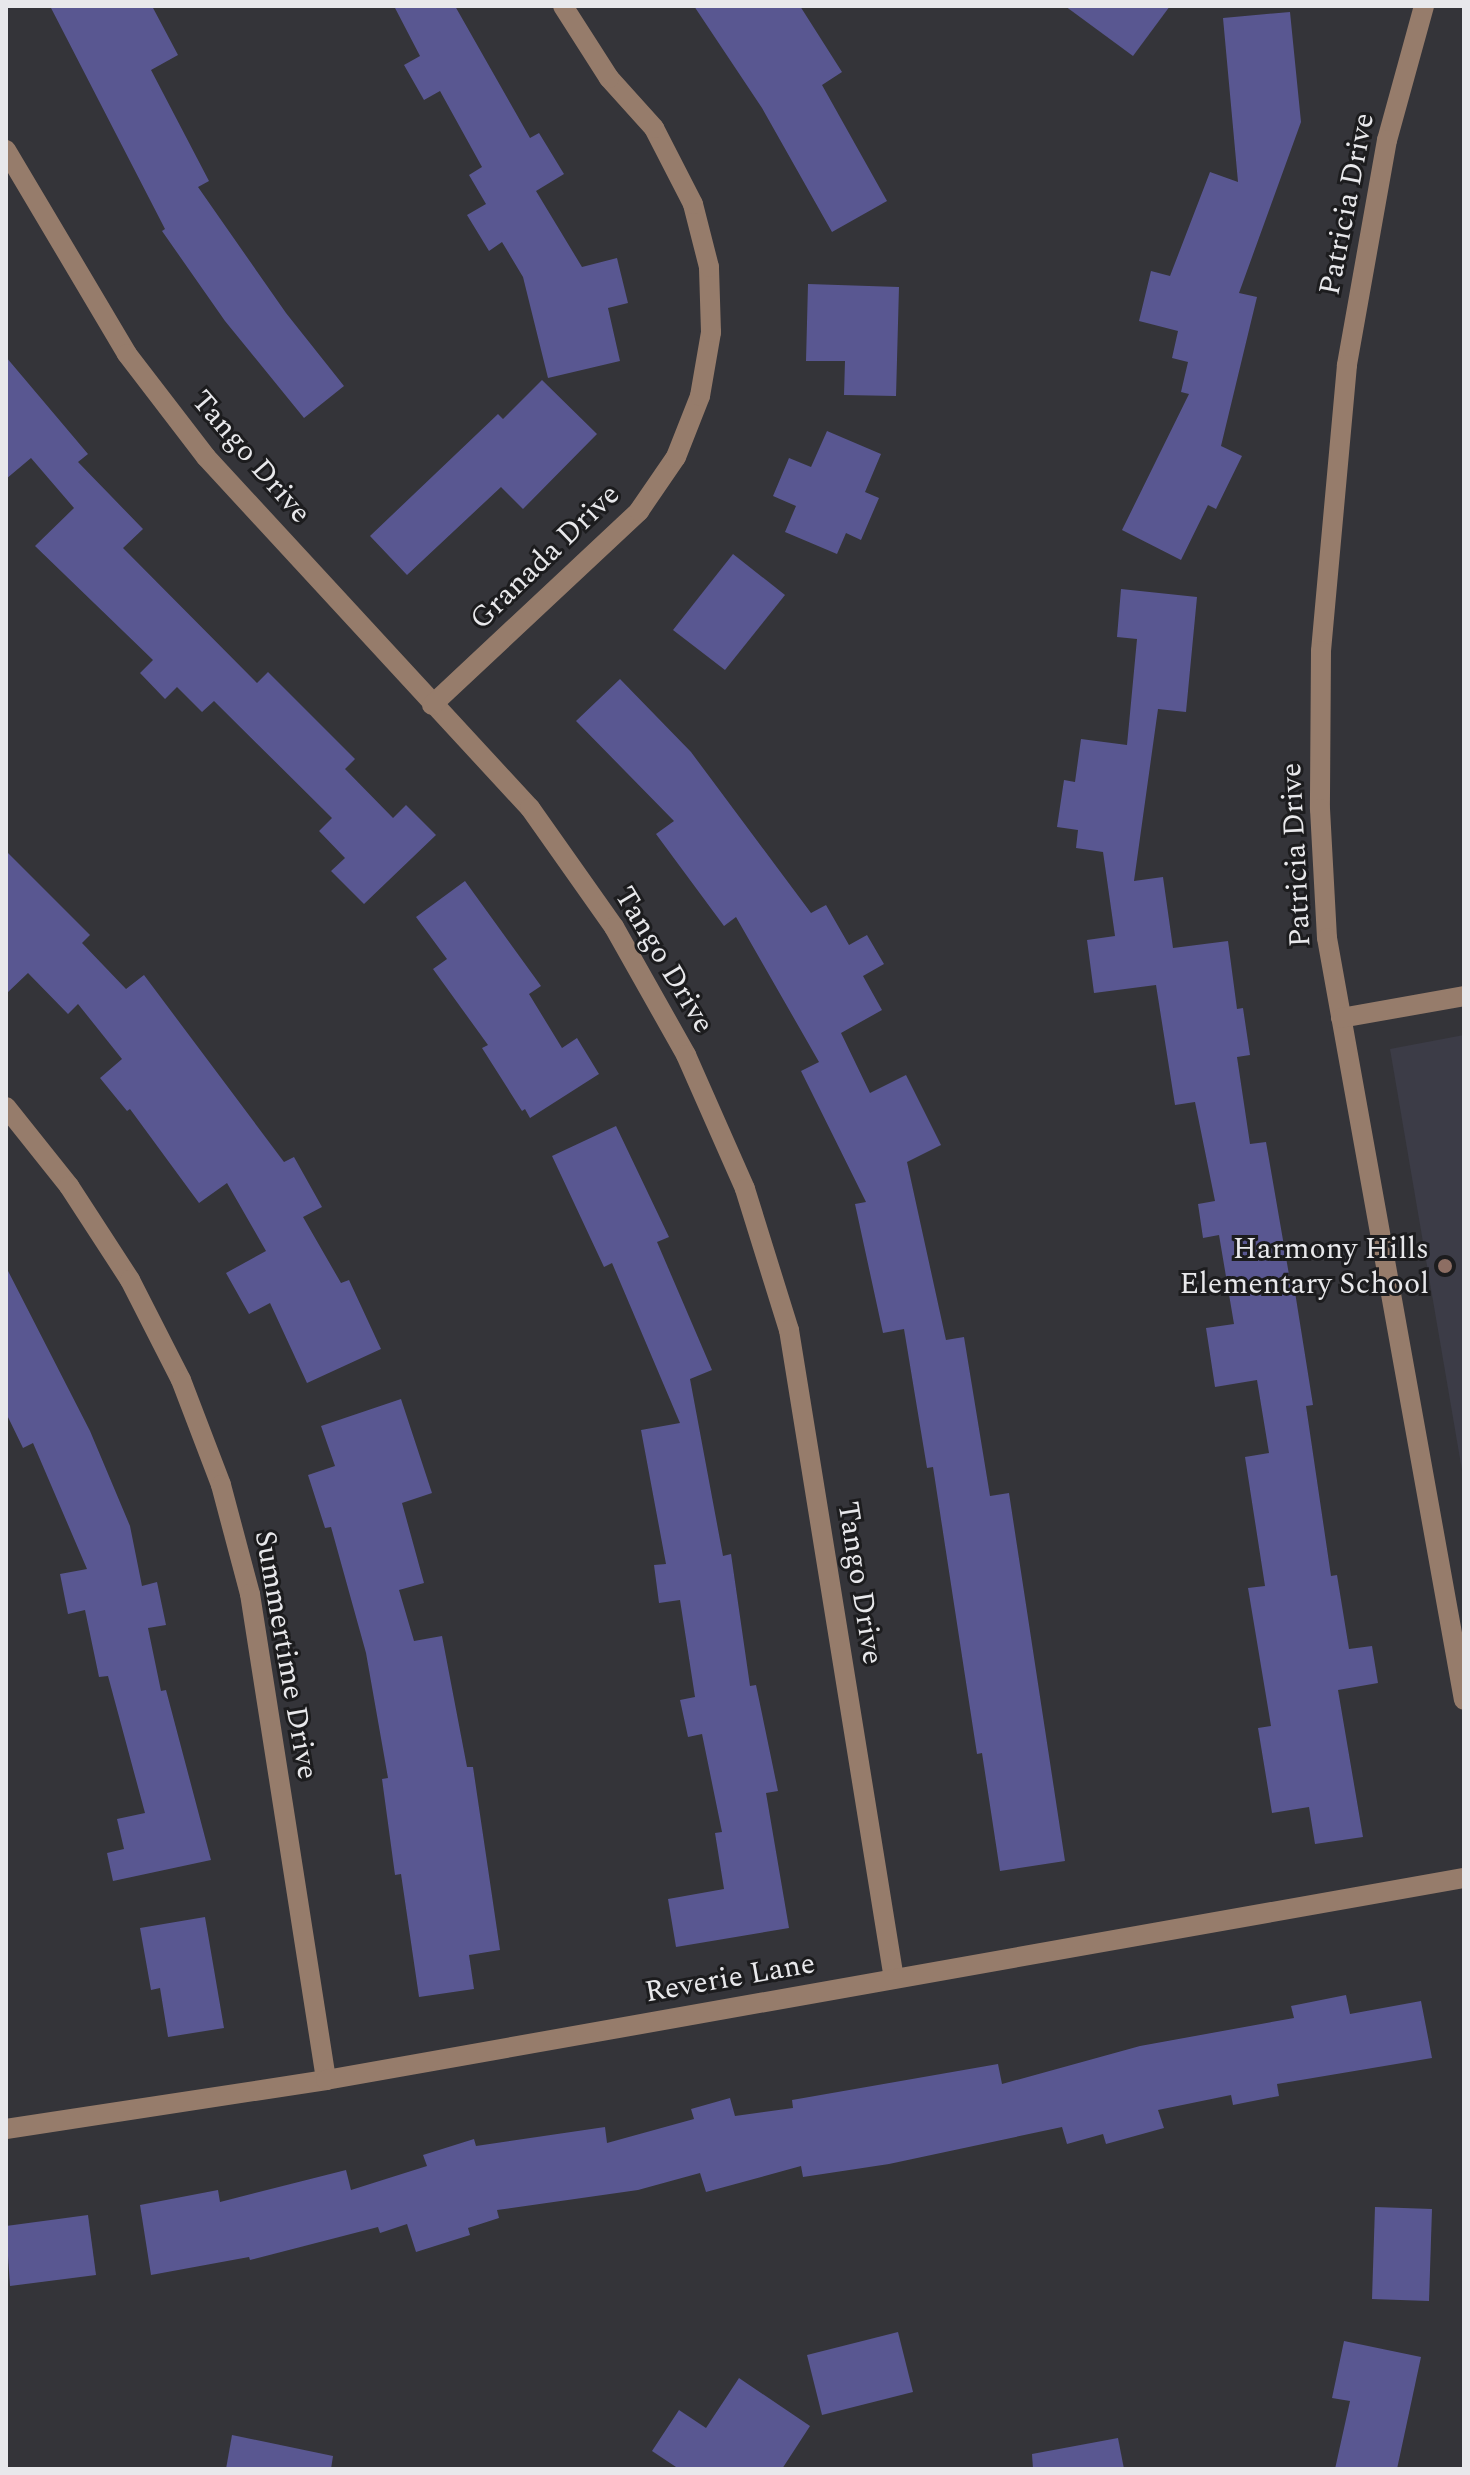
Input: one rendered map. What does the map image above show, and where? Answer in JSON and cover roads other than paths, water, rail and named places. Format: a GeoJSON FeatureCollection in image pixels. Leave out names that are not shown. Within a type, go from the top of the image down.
{"type":"FeatureCollection","features":[{"type":"Feature","properties":{"kind":"street","name":"Granada Drive"},"geometry":{"type":"LineString","coordinates":[[432,705],[639,511],[676,457],[700,396],[711,319],[709,267],[693,204],[654,128],[609,78],[563,6]]}},
{"type":"Feature","properties":{"kind":"street","name":"Patricia Drive"},"geometry":{"type":"LineString","coordinates":[[1424,6],[1387,140],[1347,365],[1321,651],[1323,866],[1327,938],[1464,1700]]}},
{"type":"Feature","properties":{"kind":"street","name":"Tango Drive"},"geometry":{"type":"LineString","coordinates":[[6,150],[127,354],[197,446],[530,808],[614,927],[686,1055],[745,1189],[789,1330],[894,1979]]}},
{"type":"Feature","properties":{"kind":"street"},"geometry":{"type":"LineString","coordinates":[[1341,1018],[1464,996]]}},
{"type":"Feature","properties":{"kind":"street","name":"Summertime Drive"},"geometry":{"type":"LineString","coordinates":[[6,1107],[69,1186],[130,1280],[181,1380],[221,1485],[250,1594],[326,2080]]}},
{"type":"Feature","properties":{"kind":"street","name":"Reverie Lane"},"geometry":{"type":"LineString","coordinates":[[6,2129],[326,2080],[1464,1878]]}},
{"type":"Feature","properties":{"kind":"place","name":"Harmony Hills Elementary School"},"geometry":{"type":"Point","coordinates":[1445,1266]}}]}
